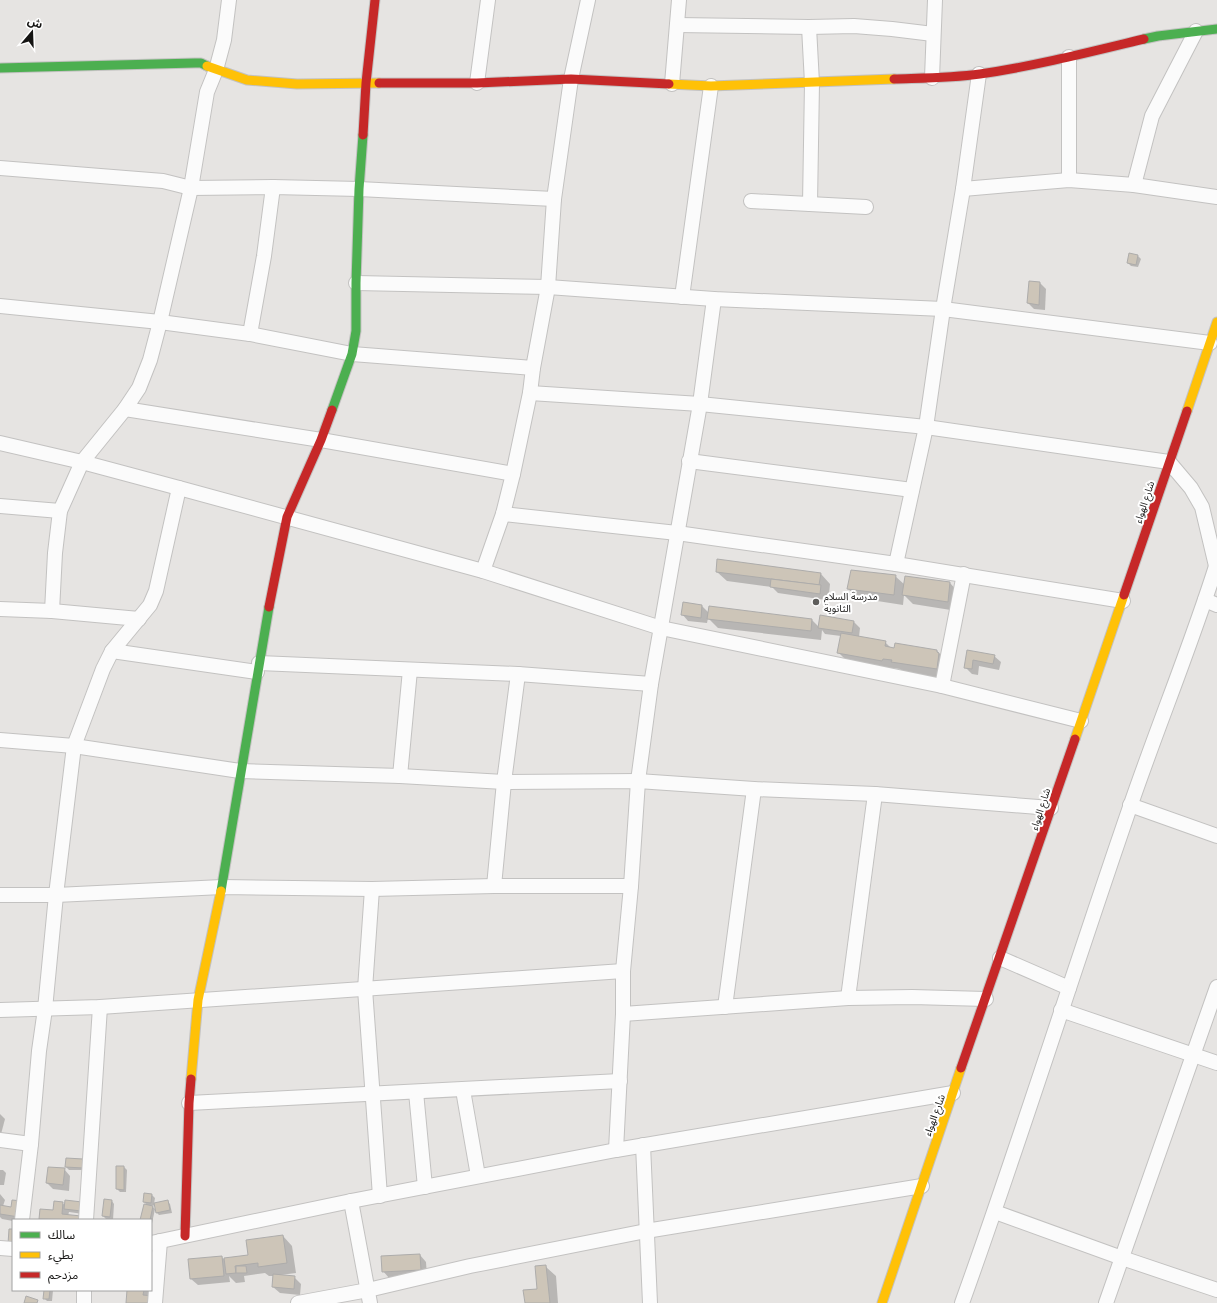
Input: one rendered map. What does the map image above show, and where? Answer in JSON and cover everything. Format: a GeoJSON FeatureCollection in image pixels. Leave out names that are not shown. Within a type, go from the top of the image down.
{"type":"FeatureCollection","features":[{"type":"Feature","properties":{"kind":"street"},"geometry":{"type":"LineString","coordinates":[[52,611],[55,553],[60,511],[82,462],[124,409],[139,388],[146,373],[160,322],[191,188],[207,92],[216,70],[224,40],[229,0]]}},
{"type":"Feature","properties":{"kind":"street"},"geometry":{"type":"LineString","coordinates":[[185,1236],[190,1103],[198,1000],[222,887],[258,668],[287,517],[321,440],[352,354],[356,331],[359,189],[366,83],[375,0]]}},
{"type":"Feature","properties":{"kind":"street"},"geometry":{"type":"LineString","coordinates":[[477,83],[488,0]]}},
{"type":"Feature","properties":{"kind":"street"},"geometry":{"type":"LineString","coordinates":[[483,571],[503,514],[530,393],[533,368],[548,287],[554,199],[571,79],[588,0]]}},
{"type":"Feature","properties":{"kind":"street"},"geometry":{"type":"LineString","coordinates":[[672,84],[678,0]]}},
{"type":"Feature","properties":{"kind":"street"},"geometry":{"type":"LineString","coordinates":[[932,78],[935,0]]}},
{"type":"Feature","properties":{"kind":"street"},"geometry":{"type":"LineString","coordinates":[[677,25],[810,27],[854,26],[933,34]]}},
{"type":"Feature","properties":{"kind":"street"},"geometry":{"type":"LineString","coordinates":[[810,27],[812,83],[810,204]]}},
{"type":"Feature","properties":{"kind":"street"},"geometry":{"type":"LineString","coordinates":[[0,68],[201,63],[216,70],[247,80],[276,84],[477,83],[571,79],[711,86],[812,83],[932,78],[979,74],[1158,36],[1217,29]]}},
{"type":"Feature","properties":{"kind":"street"},"geometry":{"type":"LineString","coordinates":[[1134,185],[1152,116],[1196,31]]}},
{"type":"Feature","properties":{"kind":"street"},"geometry":{"type":"LineString","coordinates":[[1069,56],[1069,180]]}},
{"type":"Feature","properties":{"kind":"street"},"geometry":{"type":"LineString","coordinates":[[896,564],[926,427],[943,309],[963,189],[979,74]]}},
{"type":"Feature","properties":{"kind":"street"},"geometry":{"type":"LineString","coordinates":[[682,296],[711,86]]}},
{"type":"Feature","properties":{"kind":"street"},"geometry":{"type":"LineString","coordinates":[[0,168],[163,181],[191,188],[272,187],[359,189],[554,199]]}},
{"type":"Feature","properties":{"kind":"street"},"geometry":{"type":"LineString","coordinates":[[963,189],[1069,180],[1134,185],[1217,197]]}},
{"type":"Feature","properties":{"kind":"street"},"geometry":{"type":"LineString","coordinates":[[250,334],[264,256],[272,187]]}},
{"type":"Feature","properties":{"kind":"street"},"geometry":{"type":"LineString","coordinates":[[751,201],[866,207]]}},
{"type":"Feature","properties":{"kind":"street"},"geometry":{"type":"LineString","coordinates":[[356,283],[548,287],[714,299],[943,309],[1210,343]]}},
{"type":"Feature","properties":{"kind":"street"},"geometry":{"type":"LineString","coordinates":[[616,1150],[623,1014],[623,971],[631,886],[638,781],[651,684],[662,628],[676,533],[700,404],[714,299]]}},
{"type":"Feature","properties":{"kind":"street"},"geometry":{"type":"LineString","coordinates":[[0,306],[160,322],[250,334],[352,354],[533,368]]}},
{"type":"Feature","properties":{"kind":"street","name":"شارع الهواء"},"geometry":{"type":"LineString","coordinates":[[882,1303],[1217,322]]}},
{"type":"Feature","properties":{"kind":"street"},"geometry":{"type":"LineString","coordinates":[[530,393],[700,404],[926,427],[1169,462],[1191,488],[1202,507],[1216,565],[1211,602],[1130,805],[995,1212],[962,1303]]}},
{"type":"Feature","properties":{"kind":"street"},"geometry":{"type":"LineString","coordinates":[[124,409],[321,440],[513,474]]}},
{"type":"Feature","properties":{"kind":"street"},"geometry":{"type":"LineString","coordinates":[[0,443],[82,462],[483,571],[662,628],[942,686],[1081,721]]}},
{"type":"Feature","properties":{"kind":"street"},"geometry":{"type":"LineString","coordinates":[[689,461],[912,490]]}},
{"type":"Feature","properties":{"kind":"street"},"geometry":{"type":"LineString","coordinates":[[22,1219],[56,894],[74,746],[103,669],[112,651],[150,605],[156,592],[179,488]]}},
{"type":"Feature","properties":{"kind":"street"},"geometry":{"type":"LineString","coordinates":[[0,506],[60,511]]}},
{"type":"Feature","properties":{"kind":"street"},"geometry":{"type":"LineString","coordinates":[[503,514],[676,533],[964,574],[1122,601]]}},
{"type":"Feature","properties":{"kind":"street"},"geometry":{"type":"LineString","coordinates":[[942,686],[964,574]]}},
{"type":"Feature","properties":{"kind":"street"},"geometry":{"type":"LineString","coordinates":[[0,609],[52,611],[139,618]]}},
{"type":"Feature","properties":{"kind":"street"},"geometry":{"type":"LineString","coordinates":[[112,651],[258,668],[410,670],[518,674],[651,684]]}},
{"type":"Feature","properties":{"kind":"street"},"geometry":{"type":"LineString","coordinates":[[400,776],[410,670]]}},
{"type":"Feature","properties":{"kind":"street"},"geometry":{"type":"LineString","coordinates":[[494,886],[504,782],[518,674]]}},
{"type":"Feature","properties":{"kind":"street"},"geometry":{"type":"LineString","coordinates":[[0,740],[74,746],[240,771],[400,776],[504,782],[638,781],[754,789],[875,794],[1051,808]]}},
{"type":"Feature","properties":{"kind":"street"},"geometry":{"type":"LineString","coordinates":[[725,1007],[754,789]]}},
{"type":"Feature","properties":{"kind":"street"},"geometry":{"type":"LineString","coordinates":[[848,998],[875,794]]}},
{"type":"Feature","properties":{"kind":"street"},"geometry":{"type":"LineString","coordinates":[[1130,805],[1217,836]]}},
{"type":"Feature","properties":{"kind":"street"},"geometry":{"type":"LineString","coordinates":[[0,895],[222,887],[372,889],[494,886],[631,886]]}},
{"type":"Feature","properties":{"kind":"street"},"geometry":{"type":"LineString","coordinates":[[372,889],[365,989],[380,1196]]}},
{"type":"Feature","properties":{"kind":"street"},"geometry":{"type":"LineString","coordinates":[[1000,958],[1069,988]]}},
{"type":"Feature","properties":{"kind":"street"},"geometry":{"type":"LineString","coordinates":[[0,1010],[100,1007],[623,971]]}},
{"type":"Feature","properties":{"kind":"street"},"geometry":{"type":"LineString","coordinates":[[1106,1303],[1217,987]]}},
{"type":"Feature","properties":{"kind":"street"},"geometry":{"type":"LineString","coordinates":[[623,1014],[848,998],[912,997],[986,999]]}},
{"type":"Feature","properties":{"kind":"street"},"geometry":{"type":"LineString","coordinates":[[86,1219],[100,1007]]}},
{"type":"Feature","properties":{"kind":"street"},"geometry":{"type":"LineString","coordinates":[[1061,1010],[1217,1063]]}},
{"type":"Feature","properties":{"kind":"street"},"geometry":{"type":"LineString","coordinates":[[190,1103],[620,1081]]}},
{"type":"Feature","properties":{"kind":"street"},"geometry":{"type":"LineString","coordinates":[[463,1090],[478,1176]]}},
{"type":"Feature","properties":{"kind":"street"},"geometry":{"type":"LineString","coordinates":[[416,1092],[425,1187]]}},
{"type":"Feature","properties":{"kind":"street"},"geometry":{"type":"LineString","coordinates":[[155,1303],[156,1242],[351,1201],[616,1150],[953,1093]]}},
{"type":"Feature","properties":{"kind":"street"},"geometry":{"type":"LineString","coordinates":[[0,1140],[31,1144]]}},
{"type":"Feature","properties":{"kind":"street"},"geometry":{"type":"LineString","coordinates":[[643,1146],[650,1303]]}},
{"type":"Feature","properties":{"kind":"street"},"geometry":{"type":"LineString","coordinates":[[298,1303],[369,1296],[470,1266],[646,1231],[922,1186]]}},
{"type":"Feature","properties":{"kind":"street"},"geometry":{"type":"LineString","coordinates":[[351,1201],[369,1296]]}},
{"type":"Feature","properties":{"kind":"street"},"geometry":{"type":"LineString","coordinates":[[995,1212],[1122,1258],[1217,1290]]}},
{"type":"Feature","properties":{"kind":"street"},"geometry":{"type":"LineString","coordinates":[[0,1248],[12,1249]]}},
{"type":"Feature","properties":{"kind":"street"},"geometry":{"type":"LineString","coordinates":[[84,1291],[84,1303]]}},
{"type":"Feature","properties":{"kind":"building"},"geometry":{"type":"Polygon","coordinates":[[[1129,253],[1138,255],[1136,265],[1127,263],[1129,253]]]}},
{"type":"Feature","properties":{"kind":"building"},"geometry":{"type":"Polygon","coordinates":[[[1029,281],[1040,282],[1039,305],[1027,303],[1029,281]]]}},
{"type":"Feature","properties":{"kind":"building"},"geometry":{"type":"Polygon","coordinates":[[[717,559],[821,573],[819,585],[716,572],[717,559]]]}},
{"type":"Feature","properties":{"kind":"building"},"geometry":{"type":"Polygon","coordinates":[[[851,570],[896,575],[894,595],[847,589],[851,570]]]}},
{"type":"Feature","properties":{"kind":"building"},"geometry":{"type":"Polygon","coordinates":[[[905,576],[950,582],[948,602],[902,595],[905,576]]]}},
{"type":"Feature","properties":{"kind":"building"},"geometry":{"type":"Polygon","coordinates":[[[771,579],[821,585],[820,594],[770,587],[771,579]]]}},
{"type":"Feature","properties":{"kind":"building"},"geometry":{"type":"Polygon","coordinates":[[[683,602],[702,605],[701,618],[681,615],[683,602]]]}},
{"type":"Feature","properties":{"kind":"building"},"geometry":{"type":"Polygon","coordinates":[[[709,606],[812,619],[811,631],[707,619],[709,606]]]}},
{"type":"Feature","properties":{"kind":"building"},"geometry":{"type":"Polygon","coordinates":[[[820,615],[854,621],[852,633],[818,628],[820,615]]]}},
{"type":"Feature","properties":{"kind":"building"},"geometry":{"type":"Polygon","coordinates":[[[841,633],[886,641],[885,646],[894,648],[895,643],[937,650],[939,653],[937,669],[891,662],[892,660],[883,659],[882,661],[837,653],[841,633]]]}},
{"type":"Feature","properties":{"kind":"building"},"geometry":{"type":"Polygon","coordinates":[[[967,650],[995,655],[993,664],[973,660],[972,669],[964,668],[967,650]]]}},
{"type":"Feature","properties":{"kind":"building"},"geometry":{"type":"Polygon","coordinates":[[[66,1158],[83,1159],[83,1168],[65,1167],[66,1158]]]}},
{"type":"Feature","properties":{"kind":"building"},"geometry":{"type":"Polygon","coordinates":[[[116,1166],[124,1166],[124,1190],[116,1189],[116,1166]]]}},
{"type":"Feature","properties":{"kind":"building"},"geometry":{"type":"Polygon","coordinates":[[[48,1167],[65,1168],[63,1185],[46,1183],[48,1167]]]}},
{"type":"Feature","properties":{"kind":"building"},"geometry":{"type":"Polygon","coordinates":[[[144,1193],[152,1194],[151,1203],[143,1202],[144,1193]]]}},
{"type":"Feature","properties":{"kind":"building"},"geometry":{"type":"Polygon","coordinates":[[[104,1199],[112,1200],[110,1217],[102,1216],[104,1199]]]}},
{"type":"Feature","properties":{"kind":"building"},"geometry":{"type":"Polygon","coordinates":[[[12,1200],[22,1201],[19,1217],[0,1214],[0,1205],[11,1207],[12,1200]]]}},
{"type":"Feature","properties":{"kind":"building"},"geometry":{"type":"Polygon","coordinates":[[[65,1200],[82,1202],[81,1211],[64,1209],[65,1200]]]}},
{"type":"Feature","properties":{"kind":"building"},"geometry":{"type":"Polygon","coordinates":[[[168,1200],[170,1210],[156,1213],[154,1203],[168,1200]]]}},
{"type":"Feature","properties":{"kind":"building"},"geometry":{"type":"Polygon","coordinates":[[[54,1201],[63,1202],[62,1214],[81,1216],[81,1219],[39,1219],[40,1209],[53,1210],[54,1201]]]}},
{"type":"Feature","properties":{"kind":"building"},"geometry":{"type":"Polygon","coordinates":[[[144,1204],[153,1206],[150,1219],[140,1219],[144,1204]]]}},
{"type":"Feature","properties":{"kind":"building"},"geometry":{"type":"Polygon","coordinates":[[[9,1229],[12,1229],[12,1244],[8,1244],[9,1229]]]}},
{"type":"Feature","properties":{"kind":"building"},"geometry":{"type":"Polygon","coordinates":[[[283,1235],[287,1263],[258,1267],[258,1263],[235,1266],[236,1273],[226,1274],[224,1258],[248,1255],[246,1240],[283,1235]]]}},
{"type":"Feature","properties":{"kind":"building"},"geometry":{"type":"Polygon","coordinates":[[[420,1254],[421,1270],[382,1272],[381,1256],[420,1254]]]}},
{"type":"Feature","properties":{"kind":"building"},"geometry":{"type":"Polygon","coordinates":[[[222,1256],[224,1276],[190,1279],[188,1259],[222,1256]]]}},
{"type":"Feature","properties":{"kind":"building"},"geometry":{"type":"Polygon","coordinates":[[[546,1265],[550,1303],[525,1303],[523,1290],[537,1289],[535,1266],[546,1265]]]}},
{"type":"Feature","properties":{"kind":"building"},"geometry":{"type":"Polygon","coordinates":[[[236,1266],[246,1266],[247,1273],[236,1273],[236,1266]]]}},
{"type":"Feature","properties":{"kind":"building"},"geometry":{"type":"Polygon","coordinates":[[[273,1274],[295,1276],[294,1289],[272,1287],[273,1274]]]}},
{"type":"Feature","properties":{"kind":"building"},"geometry":{"type":"Polygon","coordinates":[[[44,1291],[50,1291],[49,1299],[43,1299],[44,1291]]]}},
{"type":"Feature","properties":{"kind":"building"},"geometry":{"type":"Polygon","coordinates":[[[127,1291],[144,1291],[143,1295],[154,1296],[153,1303],[126,1303],[127,1291]]]}},
{"type":"Feature","properties":{"kind":"building"},"geometry":{"type":"Polygon","coordinates":[[[26,1296],[38,1300],[37,1303],[24,1303],[26,1296]]]}},
{"type":"Feature","properties":{"kind":"traffic: fast"},"geometry":{"type":"LineString","coordinates":[[1144,39],[1217,29]]}},
{"type":"Feature","properties":{"kind":"traffic: fast"},"geometry":{"type":"LineString","coordinates":[[0,68],[195,63],[201,63],[207,66]]}},
{"type":"Feature","properties":{"kind":"traffic: fast"},"geometry":{"type":"LineString","coordinates":[[332,410],[352,354],[356,331],[359,189],[363,135]]}},
{"type":"Feature","properties":{"kind":"traffic: fast"},"geometry":{"type":"LineString","coordinates":[[221,891],[269,607]]}},
{"type":"Feature","properties":{"kind":"traffic: slow"},"geometry":{"type":"LineString","coordinates":[[207,66],[247,80],[297,84],[379,83]]}},
{"type":"Feature","properties":{"kind":"traffic: slow"},"geometry":{"type":"LineString","coordinates":[[669,84],[711,86],[894,79]]}},
{"type":"Feature","properties":{"kind":"traffic: slow"},"geometry":{"type":"LineString","coordinates":[[1187,411],[1217,322]]}},
{"type":"Feature","properties":{"kind":"traffic: slow"},"geometry":{"type":"LineString","coordinates":[[1075,739],[1124,595]]}},
{"type":"Feature","properties":{"kind":"traffic: slow"},"geometry":{"type":"LineString","coordinates":[[191,1079],[198,1000],[221,891]]}},
{"type":"Feature","properties":{"kind":"traffic: slow"},"geometry":{"type":"LineString","coordinates":[[882,1303],[961,1068]]}},
{"type":"Feature","properties":{"kind":"traffic: jam"},"geometry":{"type":"LineString","coordinates":[[363,135],[366,83],[375,0]]}},
{"type":"Feature","properties":{"kind":"traffic: jam"},"geometry":{"type":"LineString","coordinates":[[894,79],[937,78],[1001,71],[1144,39]]}},
{"type":"Feature","properties":{"kind":"traffic: jam"},"geometry":{"type":"LineString","coordinates":[[379,83],[477,83],[571,79],[669,84]]}},
{"type":"Feature","properties":{"kind":"traffic: jam"},"geometry":{"type":"LineString","coordinates":[[269,607],[287,517],[321,440],[332,410]]}},
{"type":"Feature","properties":{"kind":"traffic: jam"},"geometry":{"type":"LineString","coordinates":[[1124,595],[1187,411]]}},
{"type":"Feature","properties":{"kind":"traffic: jam"},"geometry":{"type":"LineString","coordinates":[[961,1068],[1075,739]]}},
{"type":"Feature","properties":{"kind":"traffic: jam"},"geometry":{"type":"LineString","coordinates":[[185,1236],[191,1079]]}},
{"type":"Feature","properties":{"kind":"place","name":"مدرسة السلام الثانوية"},"geometry":{"type":"Point","coordinates":[816,602]}}]}
